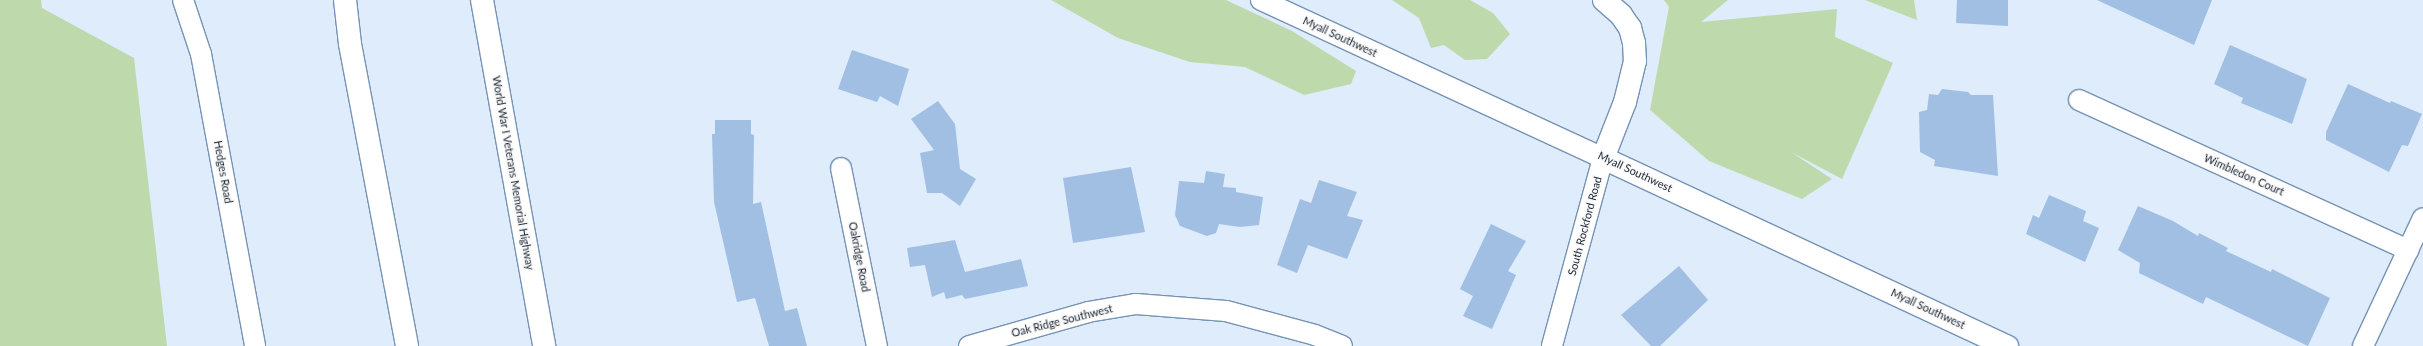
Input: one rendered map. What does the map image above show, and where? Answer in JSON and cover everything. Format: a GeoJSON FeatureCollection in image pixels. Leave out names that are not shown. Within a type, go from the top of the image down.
{"type":"FeatureCollection","features":[{"type":"Feature","properties":{"kind":"main road"},"geometry":{"type":"LineString","coordinates":[[345,0],[350,44],[407,346]]}},
{"type":"Feature","properties":{"kind":"main road","name":"World War I Veterans Memorial Highway"},"geometry":{"type":"LineString","coordinates":[[482,0],[544,346]]}},
{"type":"Feature","properties":{"kind":"main road","name":"South Rockford Road"},"geometry":{"type":"LineString","coordinates":[[1603,158],[1625,102],[1635,61],[1634,43],[1630,28],[1621,15],[1604,0]]}},
{"type":"Feature","properties":{"kind":"main road","name":"Myall Southwest"},"geometry":{"type":"LineString","coordinates":[[1603,158],[2007,346]]}},
{"type":"Feature","properties":{"kind":"street","name":"Hedges Road"},"geometry":{"type":"LineString","coordinates":[[183,0],[201,54],[255,346]]}},
{"type":"Feature","properties":{"kind":"street","name":"Myall Southwest"},"geometry":{"type":"LineString","coordinates":[[1261,0],[1603,158]]}},
{"type":"Feature","properties":{"kind":"street","name":"Wimbledon Court"},"geometry":{"type":"LineString","coordinates":[[2080,100],[2408,250]]}},
{"type":"Feature","properties":{"kind":"street","name":"South Rockford Road"},"geometry":{"type":"LineString","coordinates":[[1552,346],[1603,158]]}},
{"type":"Feature","properties":{"kind":"street","name":"Oakridge Road"},"geometry":{"type":"LineString","coordinates":[[841,168],[877,346]]}},
{"type":"Feature","properties":{"kind":"street"},"geometry":{"type":"LineString","coordinates":[[2363,346],[2423,218]]}},
{"type":"Feature","properties":{"kind":"street","name":"Oak Ridge Southwest"},"geometry":{"type":"LineString","coordinates":[[969,346],[1088,312],[1136,304],[1226,311],[1315,335],[1342,346]]}},
{"type":"Feature","properties":{"kind":"green space"},"geometry":{"type":"Polygon","coordinates":[[[0,0],[41,0],[42,8],[134,58],[167,346],[0,346],[0,0]]]}},
{"type":"Feature","properties":{"kind":"green space"},"geometry":{"type":"Polygon","coordinates":[[[1051,0],[1226,0],[1292,31],[1356,71],[1351,84],[1304,95],[1245,67],[1190,62],[1118,38],[1051,0]]]}},
{"type":"Feature","properties":{"kind":"green space"},"geometry":{"type":"Polygon","coordinates":[[[1392,0],[1470,0],[1493,13],[1510,34],[1487,59],[1465,60],[1444,45],[1431,48],[1419,18],[1392,0]]]}},
{"type":"Feature","properties":{"kind":"green space"},"geometry":{"type":"Polygon","coordinates":[[[1664,0],[1728,0],[1701,22],[1837,9],[1835,37],[1893,63],[1842,179],[1791,152],[1832,179],[1802,199],[1709,161],[1650,110],[1669,7],[1664,0]]]}},
{"type":"Feature","properties":{"kind":"green space"},"geometry":{"type":"Polygon","coordinates":[[[1865,0],[1914,0],[1917,20],[1865,0]]]}},
{"type":"Feature","properties":{"kind":"building"},"geometry":{"type":"Polygon","coordinates":[[[1957,0],[2008,0],[2008,26],[1956,23],[1957,0]]]}},
{"type":"Feature","properties":{"kind":"building"},"geometry":{"type":"Polygon","coordinates":[[[2097,0],[2212,0],[2194,45],[2097,0]]]}},
{"type":"Feature","properties":{"kind":"building"},"geometry":{"type":"Polygon","coordinates":[[[2230,45],[2307,79],[2292,124],[2241,103],[2243,98],[2214,84],[2230,45]]]}},
{"type":"Feature","properties":{"kind":"building"},"geometry":{"type":"Polygon","coordinates":[[[852,50],[909,69],[898,106],[880,96],[877,102],[838,89],[852,50]]]}},
{"type":"Feature","properties":{"kind":"building"},"geometry":{"type":"Polygon","coordinates":[[[2348,84],[2390,103],[2391,101],[2422,114],[2408,146],[2402,145],[2389,172],[2326,140],[2326,132],[2348,84]]]}},
{"type":"Feature","properties":{"kind":"building"},"geometry":{"type":"Polygon","coordinates":[[[1942,89],[1968,92],[1971,95],[1993,95],[1998,176],[1934,166],[1935,160],[1920,152],[1919,112],[1927,110],[1929,94],[1938,95],[1942,89]]]}},
{"type":"Feature","properties":{"kind":"building"},"geometry":{"type":"Polygon","coordinates":[[[938,101],[955,124],[960,169],[976,179],[960,206],[942,193],[927,193],[920,153],[934,150],[911,119],[938,101]]]}},
{"type":"Feature","properties":{"kind":"building"},"geometry":{"type":"Polygon","coordinates":[[[715,120],[751,120],[751,134],[754,135],[753,204],[761,202],[785,311],[797,308],[807,346],[769,346],[755,298],[737,302],[714,202],[712,134],[715,134],[715,120]]]}},
{"type":"Feature","properties":{"kind":"building"},"geometry":{"type":"Polygon","coordinates":[[[1131,167],[1145,232],[1073,243],[1063,178],[1131,167]]]}},
{"type":"Feature","properties":{"kind":"building"},"geometry":{"type":"Polygon","coordinates":[[[1206,171],[1225,174],[1223,187],[1236,188],[1236,192],[1263,197],[1259,225],[1240,227],[1219,224],[1216,233],[1207,236],[1180,226],[1175,215],[1179,181],[1204,183],[1206,171]]]}},
{"type":"Feature","properties":{"kind":"building"},"geometry":{"type":"Polygon","coordinates":[[[1319,180],[1357,192],[1347,216],[1363,220],[1347,259],[1308,245],[1297,273],[1277,265],[1300,199],[1311,203],[1319,180]]]}},
{"type":"Feature","properties":{"kind":"building"},"geometry":{"type":"Polygon","coordinates":[[[2049,195],[2086,211],[2083,221],[2099,228],[2085,262],[2026,234],[2033,215],[2039,218],[2049,195]]]}},
{"type":"Feature","properties":{"kind":"building"},"geometry":{"type":"Polygon","coordinates":[[[2138,206],[2173,221],[2198,236],[2199,233],[2228,248],[2226,251],[2271,272],[2272,269],[2330,298],[2308,346],[2206,297],[2203,304],[2139,273],[2140,263],[2118,250],[2138,206]]]}},
{"type":"Feature","properties":{"kind":"building"},"geometry":{"type":"Polygon","coordinates":[[[1491,224],[1526,241],[1508,271],[1516,275],[1492,329],[1463,316],[1473,296],[1460,289],[1491,224]]]}},
{"type":"Feature","properties":{"kind":"building"},"geometry":{"type":"Polygon","coordinates":[[[955,240],[965,272],[1021,259],[1028,286],[965,299],[962,295],[946,299],[944,292],[932,297],[925,265],[910,267],[907,248],[955,240]]]}},
{"type":"Feature","properties":{"kind":"building"},"geometry":{"type":"Polygon","coordinates":[[[1679,266],[1708,300],[1660,346],[1651,346],[1621,315],[1679,266]]]}}]}
